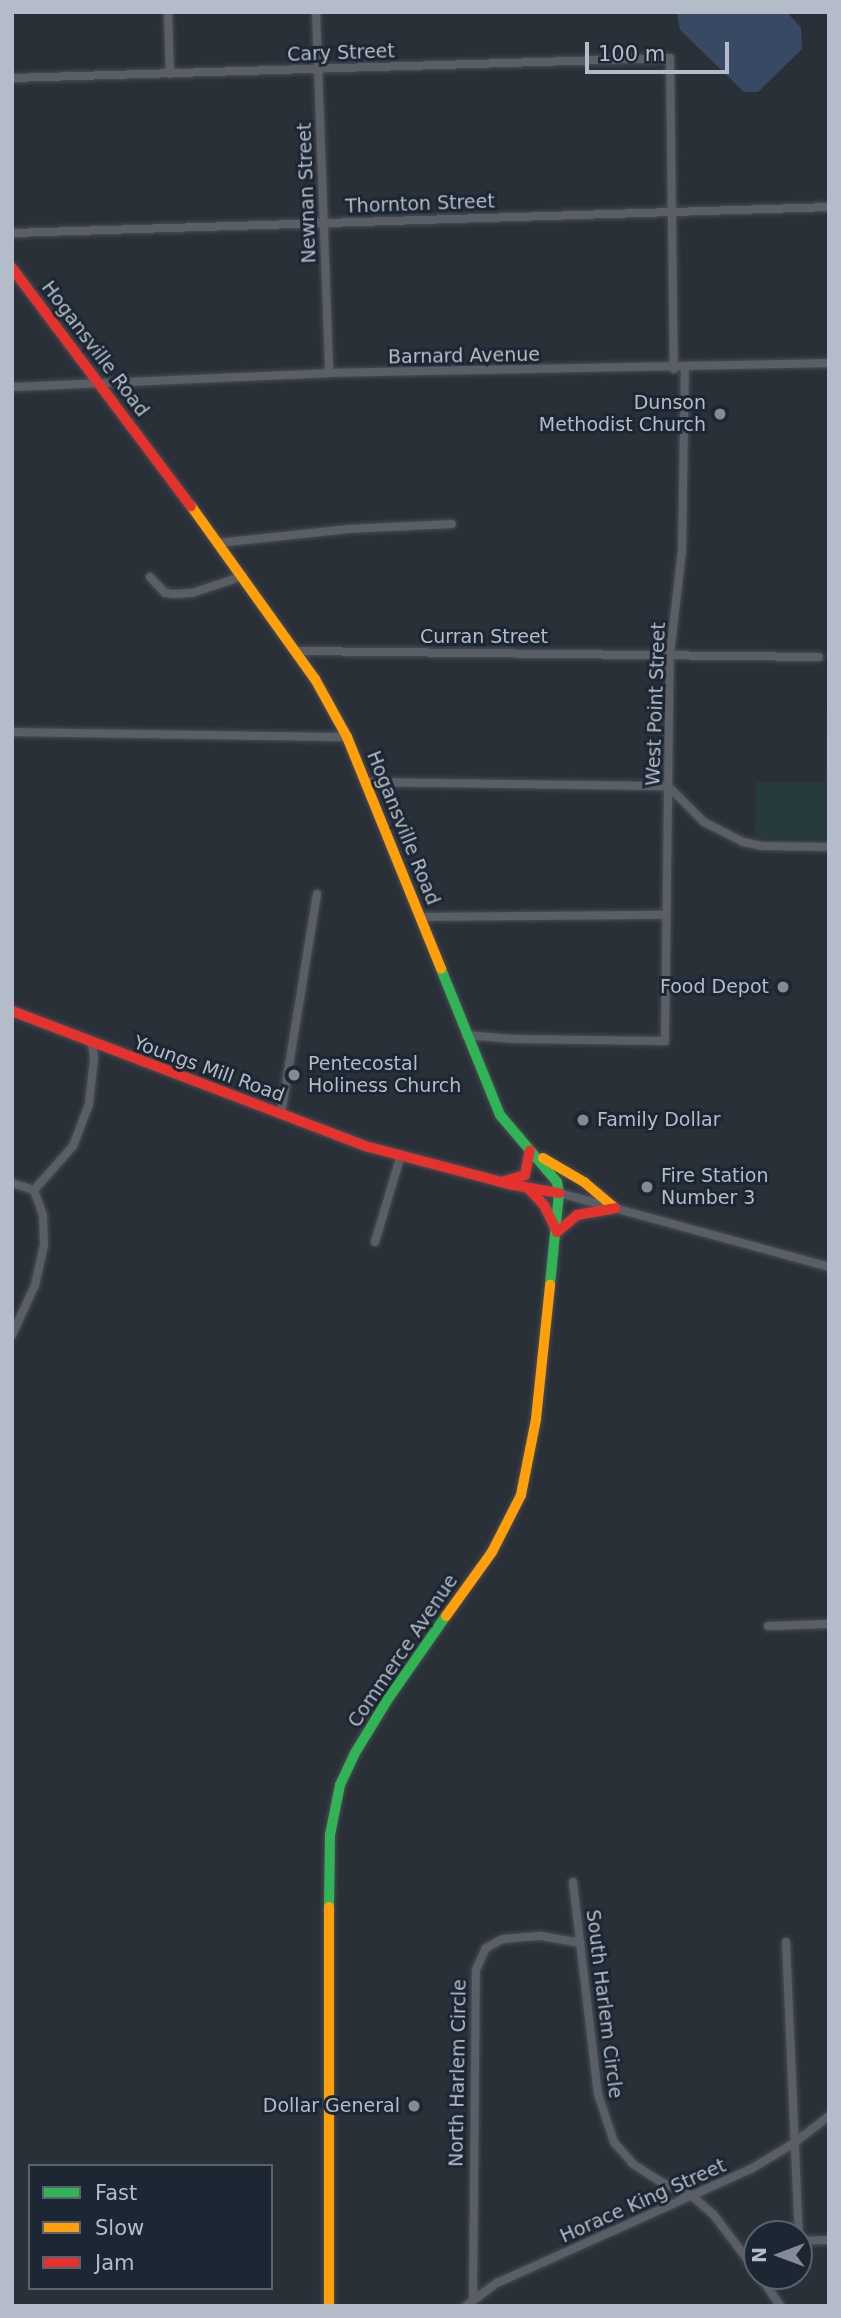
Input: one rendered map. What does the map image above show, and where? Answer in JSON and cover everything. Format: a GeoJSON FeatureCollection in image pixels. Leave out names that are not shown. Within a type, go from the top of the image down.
{"type":"FeatureCollection","features":[{"type":"Feature","properties":{"kind":"main road","name":"Hogansville Road"},"geometry":{"type":"LineString","coordinates":[[12,268],[298,652],[347,737],[500,1115],[556,1182],[559,1193]]}},
{"type":"Feature","properties":{"kind":"main road","name":"Youngs Mill Road"},"geometry":{"type":"LineString","coordinates":[[12,1011],[92,1044],[369,1147],[501,1182],[559,1193]]}},
{"type":"Feature","properties":{"kind":"main road"},"geometry":{"type":"LineString","coordinates":[[501,1182],[525,1175],[530,1150],[584,1182],[615,1208]]}},
{"type":"Feature","properties":{"kind":"main road"},"geometry":{"type":"LineString","coordinates":[[528,1188],[544,1205],[557,1232],[577,1215],[615,1208]]}},
{"type":"Feature","properties":{"kind":"main road","name":"Commerce Avenue"},"geometry":{"type":"LineString","coordinates":[[329,2306],[327,2055],[330,1835],[334,1808],[340,1785],[359,1747],[388,1699],[492,1552],[521,1495],[536,1419],[559,1193]]}},
{"type":"Feature","properties":{"kind":"street"},"geometry":{"type":"LineString","coordinates":[[168,12],[170,74]]}},
{"type":"Feature","properties":{"kind":"street","name":"Newnan Street"},"geometry":{"type":"LineString","coordinates":[[316,12],[329,373]]}},
{"type":"Feature","properties":{"kind":"street","name":"Cary Street"},"geometry":{"type":"LineString","coordinates":[[12,78],[670,58],[674,212]]}},
{"type":"Feature","properties":{"kind":"street","name":"Thornton Street"},"geometry":{"type":"LineString","coordinates":[[12,233],[829,207]]}},
{"type":"Feature","properties":{"kind":"street"},"geometry":{"type":"LineString","coordinates":[[674,212],[674,369]]}},
{"type":"Feature","properties":{"kind":"street","name":"Barnard Avenue"},"geometry":{"type":"LineString","coordinates":[[12,387],[329,373],[685,369],[829,363]]}},
{"type":"Feature","properties":{"kind":"street","name":"West Point Street"},"geometry":{"type":"LineString","coordinates":[[466,1035],[513,1040],[665,1041],[670,654],[682,551],[685,369]]}},
{"type":"Feature","properties":{"kind":"street"},"geometry":{"type":"LineString","coordinates":[[218,543],[349,529],[452,524]]}},
{"type":"Feature","properties":{"kind":"street"},"geometry":{"type":"LineString","coordinates":[[150,577],[165,593],[174,594],[192,593],[243,576]]}},
{"type":"Feature","properties":{"kind":"street","name":"Curran Street"},"geometry":{"type":"LineString","coordinates":[[298,652],[819,657]]}},
{"type":"Feature","properties":{"kind":"street"},"geometry":{"type":"LineString","coordinates":[[12,732],[347,737]]}},
{"type":"Feature","properties":{"kind":"street"},"geometry":{"type":"LineString","coordinates":[[366,782],[668,786],[704,822],[743,842],[762,846],[829,847]]}},
{"type":"Feature","properties":{"kind":"street"},"geometry":{"type":"LineString","coordinates":[[281,1114],[317,894]]}},
{"type":"Feature","properties":{"kind":"street"},"geometry":{"type":"LineString","coordinates":[[420,917],[666,915]]}},
{"type":"Feature","properties":{"kind":"street"},"geometry":{"type":"LineString","coordinates":[[34,1190],[73,1146],[91,1096],[92,1044]]}},
{"type":"Feature","properties":{"kind":"street"},"geometry":{"type":"LineString","coordinates":[[375,1241],[401,1155]]}},
{"type":"Feature","properties":{"kind":"street"},"geometry":{"type":"LineString","coordinates":[[12,1183],[34,1190]]}},
{"type":"Feature","properties":{"kind":"street"},"geometry":{"type":"LineString","coordinates":[[12,1335],[35,1285],[44,1245],[43,1215],[34,1190]]}},
{"type":"Feature","properties":{"kind":"street"},"geometry":{"type":"LineString","coordinates":[[559,1193],[829,1267]]}},
{"type":"Feature","properties":{"kind":"street"},"geometry":{"type":"LineString","coordinates":[[768,1626],[829,1624]]}},
{"type":"Feature","properties":{"kind":"street","name":"South Harlem Circle"},"geometry":{"type":"LineString","coordinates":[[573,1882],[598,2094],[610,2133],[633,2164],[661,2182],[692,2196],[713,2214],[743,2254]]}},
{"type":"Feature","properties":{"kind":"street","name":"North Harlem Circle"},"geometry":{"type":"LineString","coordinates":[[472,2299],[476,1970],[486,1948],[503,1939],[541,1937],[580,1943]]}},
{"type":"Feature","properties":{"kind":"street"},"geometry":{"type":"LineString","coordinates":[[786,1942],[798,2220]]}},
{"type":"Feature","properties":{"kind":"street","name":"Horace King Street"},"geometry":{"type":"LineString","coordinates":[[466,2306],[497,2283],[751,2169],[794,2143],[829,2116]]}},
{"type":"Feature","properties":{"kind":"street","name":"South Harlem Circle"},"geometry":{"type":"LineString","coordinates":[[769,2290],[780,2306]]}},
{"type":"Feature","properties":{"kind":"green space"},"geometry":{"type":"Polygon","coordinates":[[[829,615],[829,839],[755,838],[756,782],[825,782],[829,615]]]}},
{"type":"Feature","properties":{"kind":"water"},"geometry":{"type":"Polygon","coordinates":[[[677,12],[787,12],[801,28],[802,49],[758,92],[744,92],[680,30],[677,12]]]}},
{"type":"Feature","properties":{"kind":"traffic: fast"},"geometry":{"type":"LineString","coordinates":[[441,969],[500,1115],[557,1182],[559,1193],[550,1285]]}},
{"type":"Feature","properties":{"kind":"traffic: fast"},"geometry":{"type":"LineString","coordinates":[[329,1907],[330,1835],[340,1785],[355,1753],[388,1699],[446,1616]]}},
{"type":"Feature","properties":{"kind":"traffic: slow"},"geometry":{"type":"LineString","coordinates":[[191,506],[315,679],[347,737],[441,969]]}},
{"type":"Feature","properties":{"kind":"traffic: slow"},"geometry":{"type":"LineString","coordinates":[[543,1158],[584,1182],[615,1208]]}},
{"type":"Feature","properties":{"kind":"traffic: slow"},"geometry":{"type":"LineString","coordinates":[[446,1616],[492,1552],[521,1495],[536,1419],[550,1285]]}},
{"type":"Feature","properties":{"kind":"traffic: slow"},"geometry":{"type":"LineString","coordinates":[[329,1907],[329,2306]]}},
{"type":"Feature","properties":{"kind":"traffic: jam"},"geometry":{"type":"LineString","coordinates":[[12,268],[191,506]]}},
{"type":"Feature","properties":{"kind":"traffic: jam"},"geometry":{"type":"LineString","coordinates":[[12,1011],[369,1147],[513,1185],[559,1193]]}},
{"type":"Feature","properties":{"kind":"traffic: jam"},"geometry":{"type":"LineString","coordinates":[[501,1182],[525,1175],[530,1150]]}},
{"type":"Feature","properties":{"kind":"traffic: jam"},"geometry":{"type":"LineString","coordinates":[[528,1188],[544,1205],[557,1232]]}},
{"type":"Feature","properties":{"kind":"traffic: jam"},"geometry":{"type":"LineString","coordinates":[[557,1232],[577,1215],[615,1208]]}},
{"type":"Feature","properties":{"kind":"place","name":"Dunson Methodist Church"},"geometry":{"type":"Point","coordinates":[720,414]}},
{"type":"Feature","properties":{"kind":"place","name":"Food Depot"},"geometry":{"type":"Point","coordinates":[783,987]}},
{"type":"Feature","properties":{"kind":"place","name":"Pentecostal Holiness Church"},"geometry":{"type":"Point","coordinates":[294,1075]}},
{"type":"Feature","properties":{"kind":"place","name":"Family Dollar"},"geometry":{"type":"Point","coordinates":[583,1120]}},
{"type":"Feature","properties":{"kind":"place","name":"Fire Station Number 3"},"geometry":{"type":"Point","coordinates":[647,1187]}},
{"type":"Feature","properties":{"kind":"place","name":"Dollar General"},"geometry":{"type":"Point","coordinates":[414,2106]}}]}
